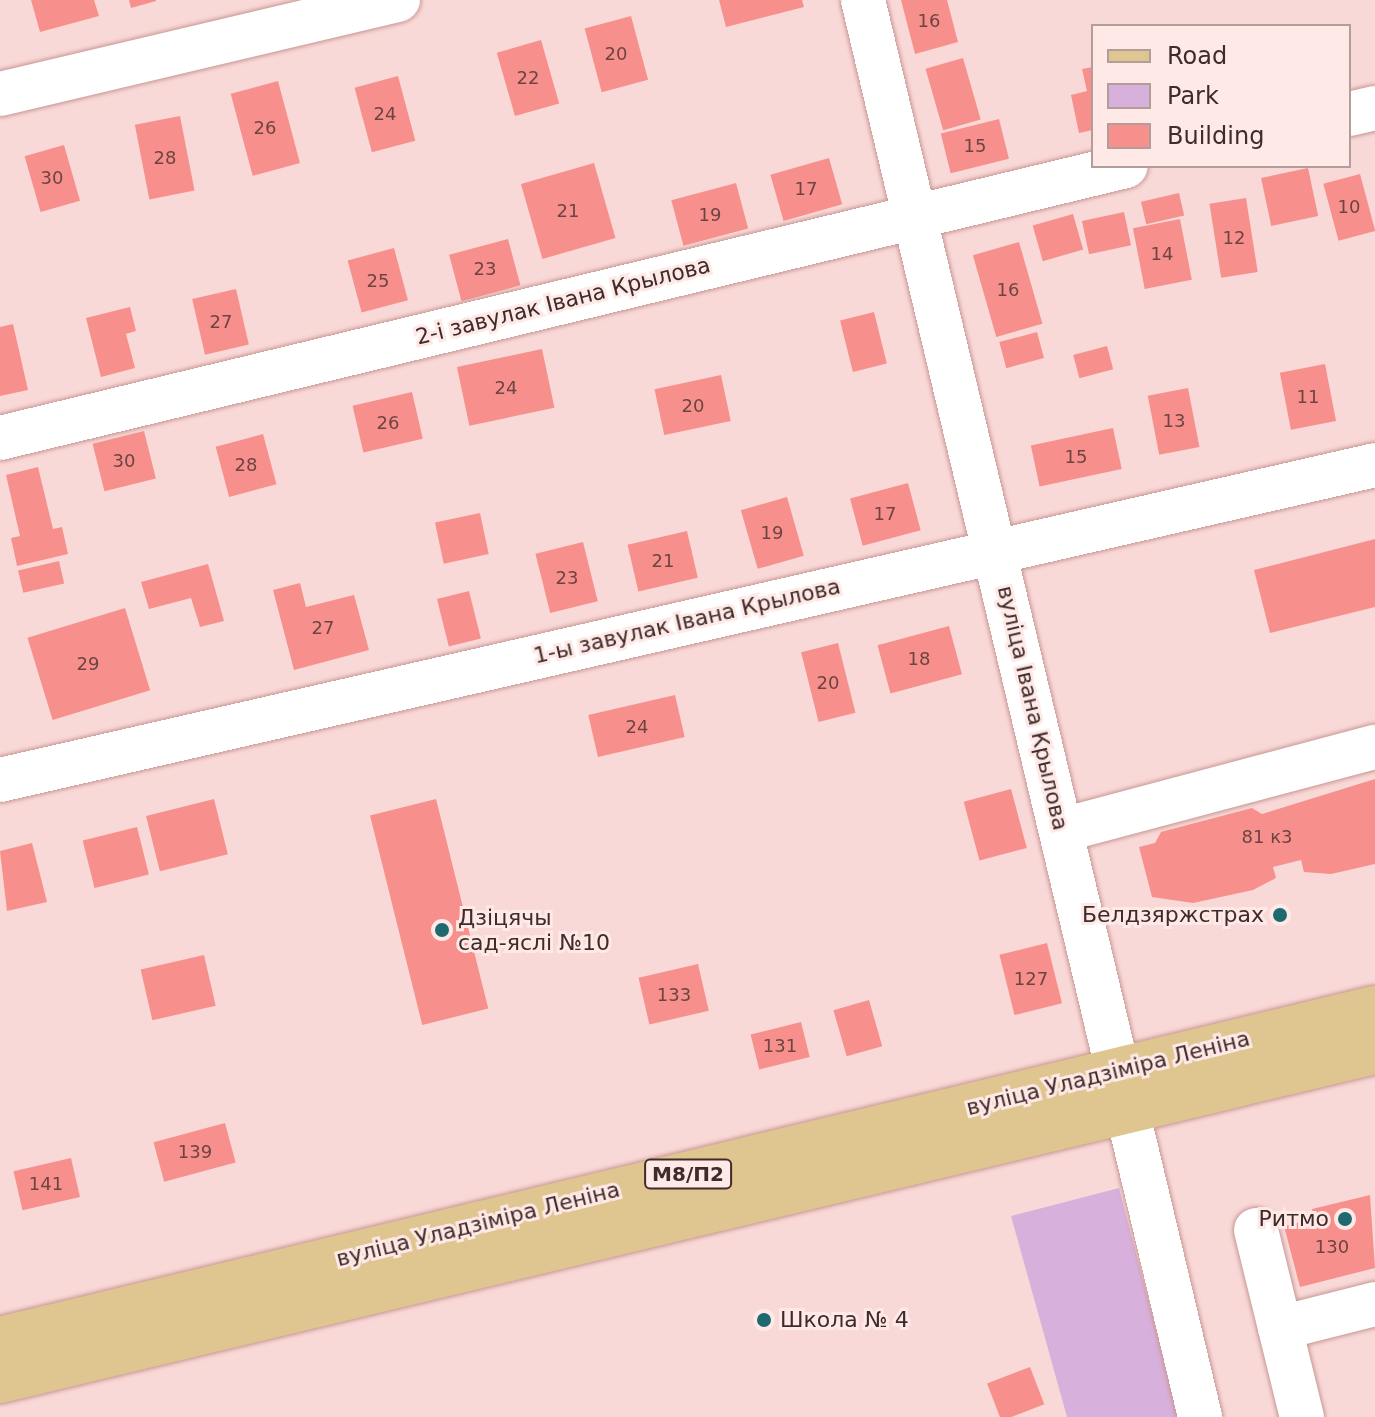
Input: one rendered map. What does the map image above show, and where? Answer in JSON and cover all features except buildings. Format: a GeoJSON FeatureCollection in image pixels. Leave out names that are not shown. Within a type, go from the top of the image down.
{"type":"FeatureCollection","features":[{"type":"Feature","properties":{"kind":"main road","name":"вуліца Уладзіміра Леніна"},"geometry":{"type":"LineString","coordinates":[[0,1381],[1122,1091],[1375,1008]]}},
{"type":"Feature","properties":{"kind":"main road","name":"вуліца Уладзіміра Леніна"},"geometry":{"type":"LineString","coordinates":[[0,1339],[1122,1091],[1375,1052]]}},
{"type":"Feature","properties":{"kind":"street"},"geometry":{"type":"LineString","coordinates":[[0,94],[398,0]]}},
{"type":"Feature","properties":{"kind":"street","name":"вуліца Івана Крылова"},"geometry":{"type":"LineString","coordinates":[[863,0],[919,214],[1200,1417]]}},
{"type":"Feature","properties":{"kind":"street"},"geometry":{"type":"LineString","coordinates":[[1351,114],[1375,108]]}},
{"type":"Feature","properties":{"kind":"street","name":"2-і завулак Івана Крылова"},"geometry":{"type":"LineString","coordinates":[[0,438],[1117,168]]}},
{"type":"Feature","properties":{"kind":"street","name":"1-ы завулак Івана Крылова"},"geometry":{"type":"LineString","coordinates":[[0,780],[996,549],[1375,465]]}},
{"type":"Feature","properties":{"kind":"street"},"geometry":{"type":"LineString","coordinates":[[1062,830],[1375,747]]}},
{"type":"Feature","properties":{"kind":"street"},"geometry":{"type":"LineString","coordinates":[[1256,1230],[1302,1417]]}},
{"type":"Feature","properties":{"kind":"street"},"geometry":{"type":"LineString","coordinates":[[1280,1328],[1375,1304]]}},
{"type":"Feature","properties":{"kind":"green space"},"geometry":{"type":"Polygon","coordinates":[[[1119,1188],[1179,1417],[1067,1417],[1011,1216],[1119,1188]]]}},
{"type":"Feature","properties":{"kind":"place","name":"Белдзяржстрах"},"geometry":{"type":"Point","coordinates":[1280,915]}},
{"type":"Feature","properties":{"kind":"place","name":"Дзіцячы сад-яслі №10"},"geometry":{"type":"Point","coordinates":[442,930]}},
{"type":"Feature","properties":{"kind":"place","name":"Ритмо"},"geometry":{"type":"Point","coordinates":[1345,1219]}},
{"type":"Feature","properties":{"kind":"place","name":"Школа № 4"},"geometry":{"type":"Point","coordinates":[764,1320]}}]}
